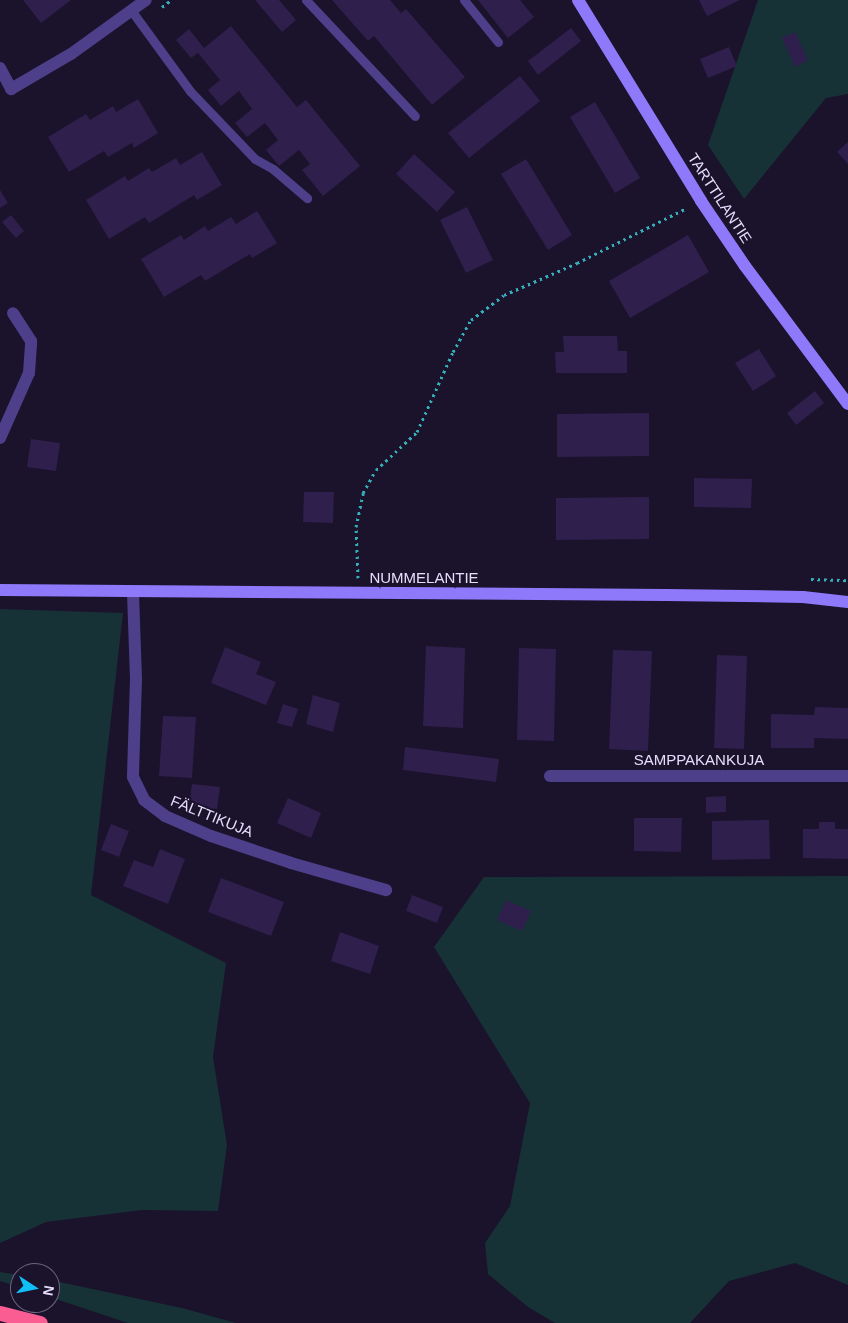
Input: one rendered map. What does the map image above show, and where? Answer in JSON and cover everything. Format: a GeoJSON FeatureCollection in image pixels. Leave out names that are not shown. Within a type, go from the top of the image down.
{"type":"FeatureCollection","features":[{"type":"Feature","properties":{"kind":"highway"},"geometry":{"type":"LineString","coordinates":[[0,1313],[40,1323]]}},
{"type":"Feature","properties":{"kind":"street"},"geometry":{"type":"LineString","coordinates":[[0,68],[11,89],[71,54],[146,0]]}},
{"type":"Feature","properties":{"kind":"street","name":"TARTTILANTIE"},"geometry":{"type":"LineString","coordinates":[[578,0],[701,201],[745,266],[848,404]]}},
{"type":"Feature","properties":{"kind":"street"},"geometry":{"type":"LineString","coordinates":[[0,438],[29,374],[31,341],[13,313]]}},
{"type":"Feature","properties":{"kind":"street","name":"NUMMELANTIE"},"geometry":{"type":"LineString","coordinates":[[0,590],[133,593],[803,597],[848,602]]}},
{"type":"Feature","properties":{"kind":"street","name":"FÄLTTIKUJA"},"geometry":{"type":"LineString","coordinates":[[133,593],[136,679],[133,777],[144,800],[165,816],[212,836],[291,863],[386,890]]}},
{"type":"Feature","properties":{"kind":"street","name":"SAMPPAKANKUJA"},"geometry":{"type":"LineString","coordinates":[[550,776],[848,776]]}},
{"type":"Feature","properties":{"kind":"lane"},"geometry":{"type":"LineString","coordinates":[[306,0],[415,116]]}},
{"type":"Feature","properties":{"kind":"lane"},"geometry":{"type":"LineString","coordinates":[[464,0],[498,42]]}},
{"type":"Feature","properties":{"kind":"lane"},"geometry":{"type":"LineString","coordinates":[[131,10],[190,91],[255,159],[273,169],[307,198]]}},
{"type":"Feature","properties":{"kind":"path"},"geometry":{"type":"LineString","coordinates":[[358,594],[356,526],[363,493],[376,470],[417,432],[453,352],[472,320],[504,295],[577,263],[701,201]]}},
{"type":"Feature","properties":{"kind":"green space"},"geometry":{"type":"Polygon","coordinates":[[[758,0],[848,0],[848,94],[826,98],[744,199],[708,145],[758,0]]]}},
{"type":"Feature","properties":{"kind":"green space"},"geometry":{"type":"Polygon","coordinates":[[[0,609],[123,613],[91,895],[226,963],[213,1057],[227,1145],[218,1211],[142,1210],[46,1222],[0,1243],[0,609]]]}},
{"type":"Feature","properties":{"kind":"green space"},"geometry":{"type":"Polygon","coordinates":[[[848,876],[848,1285],[795,1263],[729,1281],[690,1323],[555,1323],[528,1307],[488,1274],[485,1243],[510,1206],[530,1103],[434,947],[484,877],[848,876]]]}},
{"type":"Feature","properties":{"kind":"green space"},"geometry":{"type":"Polygon","coordinates":[[[0,1272],[10,1274],[10,1284],[0,1281],[0,1272]]]}},
{"type":"Feature","properties":{"kind":"green space"},"geometry":{"type":"Polygon","coordinates":[[[60,1282],[182,1308],[236,1323],[128,1323],[60,1300],[60,1282]]]}},
{"type":"Feature","properties":{"kind":"building"},"geometry":{"type":"Polygon","coordinates":[[[23,0],[71,0],[41,23],[23,0]]]}},
{"type":"Feature","properties":{"kind":"building"},"geometry":{"type":"Polygon","coordinates":[[[255,0],[279,0],[296,20],[282,32],[255,0]]]}},
{"type":"Feature","properties":{"kind":"building"},"geometry":{"type":"Polygon","coordinates":[[[332,0],[390,0],[401,13],[406,9],[465,77],[432,105],[374,36],[368,41],[332,0]]]}},
{"type":"Feature","properties":{"kind":"building"},"geometry":{"type":"Polygon","coordinates":[[[478,0],[520,0],[534,17],[508,38],[478,0]]]}},
{"type":"Feature","properties":{"kind":"building"},"geometry":{"type":"Polygon","coordinates":[[[699,0],[740,0],[707,16],[699,0]]]}},
{"type":"Feature","properties":{"kind":"building"},"geometry":{"type":"Polygon","coordinates":[[[231,26],[297,107],[306,100],[360,166],[323,196],[302,170],[310,164],[299,150],[279,166],[266,150],[278,140],[265,123],[247,137],[235,123],[252,109],[239,91],[221,106],[208,90],[220,80],[198,53],[191,58],[176,40],[189,29],[204,48],[231,26]]]}},
{"type":"Feature","properties":{"kind":"building"},"geometry":{"type":"Polygon","coordinates":[[[571,28],[581,41],[538,75],[528,61],[571,28]]]}},
{"type":"Feature","properties":{"kind":"building"},"geometry":{"type":"Polygon","coordinates":[[[795,32],[808,60],[795,67],[782,38],[795,32]]]}},
{"type":"Feature","properties":{"kind":"building"},"geometry":{"type":"Polygon","coordinates":[[[729,47],[737,66],[708,78],[700,59],[729,47]]]}},
{"type":"Feature","properties":{"kind":"building"},"geometry":{"type":"Polygon","coordinates":[[[520,76],[540,101],[469,158],[448,133],[520,76]]]}},
{"type":"Feature","properties":{"kind":"building"},"geometry":{"type":"Polygon","coordinates":[[[138,99],[158,133],[134,148],[132,143],[108,157],[104,151],[69,172],[48,137],[86,114],[90,120],[113,106],[116,112],[138,99]]]}},
{"type":"Feature","properties":{"kind":"building"},"geometry":{"type":"Polygon","coordinates":[[[595,102],[640,178],[615,193],[570,117],[595,102]]]}},
{"type":"Feature","properties":{"kind":"building"},"geometry":{"type":"Polygon","coordinates":[[[848,142],[848,164],[837,152],[848,142]]]}},
{"type":"Feature","properties":{"kind":"building"},"geometry":{"type":"Polygon","coordinates":[[[202,152],[222,185],[197,200],[194,195],[149,223],[145,217],[109,239],[86,200],[125,176],[128,181],[149,168],[152,172],[176,158],[180,165],[202,152]]]}},
{"type":"Feature","properties":{"kind":"building"},"geometry":{"type":"Polygon","coordinates":[[[414,154],[455,192],[437,212],[396,174],[414,154]]]}},
{"type":"Feature","properties":{"kind":"building"},"geometry":{"type":"Polygon","coordinates":[[[526,159],[572,235],[548,250],[501,174],[526,159]]]}},
{"type":"Feature","properties":{"kind":"building"},"geometry":{"type":"Polygon","coordinates":[[[0,190],[8,203],[0,208],[0,190]]]}},
{"type":"Feature","properties":{"kind":"building"},"geometry":{"type":"Polygon","coordinates":[[[467,207],[493,260],[466,273],[440,220],[467,207]]]}},
{"type":"Feature","properties":{"kind":"building"},"geometry":{"type":"Polygon","coordinates":[[[257,211],[277,243],[252,258],[250,254],[205,281],[201,275],[164,297],[141,259],[181,235],[184,240],[205,226],[208,231],[231,217],[236,224],[257,211]]]}},
{"type":"Feature","properties":{"kind":"building"},"geometry":{"type":"Polygon","coordinates":[[[11,215],[24,231],[16,238],[2,222],[11,215]]]}},
{"type":"Feature","properties":{"kind":"building"},"geometry":{"type":"Polygon","coordinates":[[[688,235],[709,272],[630,318],[609,281],[688,235]]]}},
{"type":"Feature","properties":{"kind":"building"},"geometry":{"type":"Polygon","coordinates":[[[563,336],[617,336],[618,351],[627,351],[627,373],[556,373],[555,352],[564,352],[563,336]]]}},
{"type":"Feature","properties":{"kind":"building"},"geometry":{"type":"Polygon","coordinates":[[[759,349],[776,376],[753,391],[735,363],[759,349]]]}},
{"type":"Feature","properties":{"kind":"building"},"geometry":{"type":"Polygon","coordinates":[[[815,391],[824,403],[796,425],[787,413],[815,391]]]}},
{"type":"Feature","properties":{"kind":"building"},"geometry":{"type":"Polygon","coordinates":[[[649,413],[649,456],[557,457],[557,414],[649,413]]]}},
{"type":"Feature","properties":{"kind":"building"},"geometry":{"type":"Polygon","coordinates":[[[31,439],[60,443],[56,471],[27,467],[31,439]]]}},
{"type":"Feature","properties":{"kind":"building"},"geometry":{"type":"Polygon","coordinates":[[[694,478],[752,479],[751,508],[694,507],[694,478]]]}},
{"type":"Feature","properties":{"kind":"building"},"geometry":{"type":"Polygon","coordinates":[[[304,492],[334,492],[333,523],[303,522],[304,492]]]}},
{"type":"Feature","properties":{"kind":"building"},"geometry":{"type":"Polygon","coordinates":[[[649,497],[649,539],[556,540],[556,498],[649,497]]]}},
{"type":"Feature","properties":{"kind":"building"},"geometry":{"type":"Polygon","coordinates":[[[426,646],[465,648],[463,728],[423,726],[426,646]]]}},
{"type":"Feature","properties":{"kind":"building"},"geometry":{"type":"Polygon","coordinates":[[[225,647],[261,662],[256,674],[276,682],[266,705],[211,683],[225,647]]]}},
{"type":"Feature","properties":{"kind":"building"},"geometry":{"type":"Polygon","coordinates":[[[519,648],[556,649],[554,741],[517,740],[519,648]]]}},
{"type":"Feature","properties":{"kind":"building"},"geometry":{"type":"Polygon","coordinates":[[[613,650],[652,651],[648,751],[609,749],[613,650]]]}},
{"type":"Feature","properties":{"kind":"building"},"geometry":{"type":"Polygon","coordinates":[[[717,655],[747,656],[744,749],[714,748],[717,655]]]}},
{"type":"Feature","properties":{"kind":"building"},"geometry":{"type":"Polygon","coordinates":[[[313,695],[340,703],[333,732],[306,724],[313,695]]]}},
{"type":"Feature","properties":{"kind":"building"},"geometry":{"type":"Polygon","coordinates":[[[283,704],[298,709],[292,727],[277,723],[283,704]]]}},
{"type":"Feature","properties":{"kind":"building"},"geometry":{"type":"Polygon","coordinates":[[[815,707],[848,708],[848,739],[814,738],[814,748],[771,748],[771,714],[814,715],[815,707]]]}},
{"type":"Feature","properties":{"kind":"building"},"geometry":{"type":"Polygon","coordinates":[[[163,716],[196,717],[192,778],[159,776],[163,716]]]}},
{"type":"Feature","properties":{"kind":"building"},"geometry":{"type":"Polygon","coordinates":[[[405,747],[499,759],[496,782],[403,770],[405,747]]]}},
{"type":"Feature","properties":{"kind":"building"},"geometry":{"type":"Polygon","coordinates":[[[192,784],[220,787],[217,809],[189,806],[192,784]]]}},
{"type":"Feature","properties":{"kind":"building"},"geometry":{"type":"Polygon","coordinates":[[[726,796],[726,812],[706,813],[706,797],[726,796]]]}},
{"type":"Feature","properties":{"kind":"building"},"geometry":{"type":"Polygon","coordinates":[[[288,798],[321,813],[311,838],[277,823],[288,798]]]}},
{"type":"Feature","properties":{"kind":"building"},"geometry":{"type":"Polygon","coordinates":[[[634,818],[682,818],[681,852],[634,851],[634,818]]]}},
{"type":"Feature","properties":{"kind":"building"},"geometry":{"type":"Polygon","coordinates":[[[769,820],[770,859],[712,860],[712,821],[769,820]]]}},
{"type":"Feature","properties":{"kind":"building"},"geometry":{"type":"Polygon","coordinates":[[[819,822],[835,822],[835,829],[848,829],[848,859],[803,858],[803,829],[819,829],[819,822]]]}},
{"type":"Feature","properties":{"kind":"building"},"geometry":{"type":"Polygon","coordinates":[[[111,824],[129,831],[119,857],[101,850],[111,824]]]}},
{"type":"Feature","properties":{"kind":"building"},"geometry":{"type":"Polygon","coordinates":[[[160,849],[185,859],[168,904],[123,886],[134,860],[153,867],[160,849]]]}},
{"type":"Feature","properties":{"kind":"building"},"geometry":{"type":"Polygon","coordinates":[[[221,878],[284,902],[271,936],[208,912],[221,878]]]}},
{"type":"Feature","properties":{"kind":"building"},"geometry":{"type":"Polygon","coordinates":[[[412,895],[443,907],[437,923],[406,911],[412,895]]]}},
{"type":"Feature","properties":{"kind":"building"},"geometry":{"type":"Polygon","coordinates":[[[506,900],[531,911],[522,931],[497,920],[506,900]]]}},
{"type":"Feature","properties":{"kind":"building"},"geometry":{"type":"Polygon","coordinates":[[[340,932],[379,946],[370,974],[331,961],[340,932]]]}}]}
